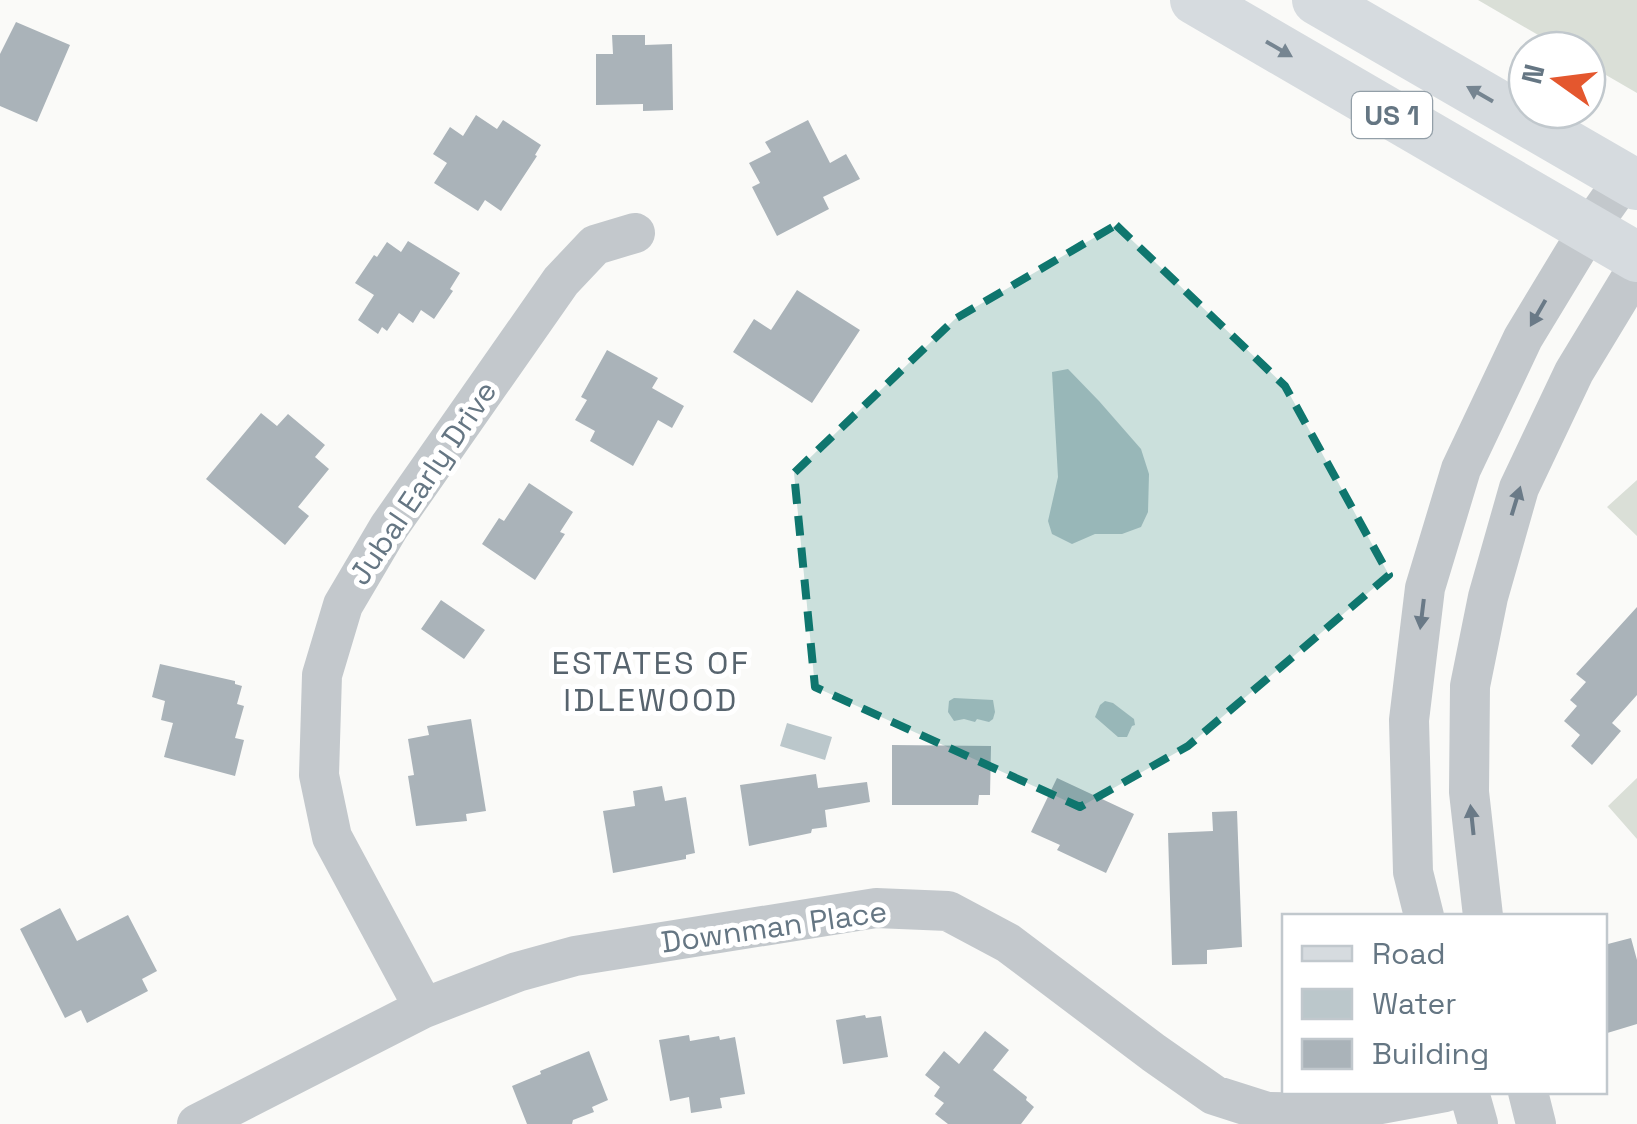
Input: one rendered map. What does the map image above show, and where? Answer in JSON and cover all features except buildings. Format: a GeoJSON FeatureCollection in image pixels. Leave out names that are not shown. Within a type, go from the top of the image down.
{"type":"FeatureCollection","features":[{"type":"Feature","properties":{"kind":"main road","name":"US 1"},"geometry":{"type":"LineString","coordinates":[[1195,0],[1637,257]]}},
{"type":"Feature","properties":{"kind":"main road","name":"US 1"},"geometry":{"type":"LineString","coordinates":[[1318,0],[1631,182]]}},
{"type":"Feature","properties":{"kind":"street"},"geometry":{"type":"LineString","coordinates":[[1424,914],[1413,872],[1409,720],[1426,588],[1461,469],[1524,338],[1589,229],[1631,182]]}},
{"type":"Feature","properties":{"kind":"street","name":"Jubal Early Drive"},"geometry":{"type":"LineString","coordinates":[[424,1008],[332,837],[319,775],[322,676],[344,604],[389,527],[561,281],[594,245],[635,233]]}},
{"type":"Feature","properties":{"kind":"street"},"geometry":{"type":"LineString","coordinates":[[1483,914],[1469,792],[1470,686],[1488,598],[1518,488],[1574,372],[1637,268]]}},
{"type":"Feature","properties":{"kind":"street","name":"Downman Place"},"geometry":{"type":"LineString","coordinates":[[197,1124],[424,1008],[517,972],[575,956],[876,908],[948,911],[1008,944],[1214,1094],[1267,1112],[1333,1113],[1435,1094]]}},
{"type":"Feature","properties":{"kind":"street"},"geometry":{"type":"LineString","coordinates":[[1470,1094],[1478,1124]]}},
{"type":"Feature","properties":{"kind":"street"},"geometry":{"type":"LineString","coordinates":[[1528,1094],[1536,1124]]}},
{"type":"Feature","properties":{"kind":"highlighted area"},"geometry":{"type":"Polygon","coordinates":[[[1116,225],[1285,386],[1389,575],[1188,746],[1080,807],[815,687],[794,473],[955,319],[1116,225]]]}},
{"type":"Feature","properties":{"kind":"shaded area"},"geometry":{"type":"Polygon","coordinates":[[[1478,0],[1637,0],[1637,93],[1607,76],[1607,30],[1530,30],[1478,0]]]}},
{"type":"Feature","properties":{"kind":"shaded area"},"geometry":{"type":"Polygon","coordinates":[[[1637,480],[1637,536],[1607,507],[1637,480]]]}},
{"type":"Feature","properties":{"kind":"shaded area"},"geometry":{"type":"Polygon","coordinates":[[[1637,778],[1637,839],[1608,806],[1637,778]]]}},
{"type":"Feature","properties":{"kind":"water"},"geometry":{"type":"Polygon","coordinates":[[[1068,369],[1141,449],[1149,474],[1148,512],[1141,527],[1122,534],[1095,534],[1072,544],[1052,534],[1048,521],[1058,477],[1052,372],[1068,369]]]}},
{"type":"Feature","properties":{"kind":"water"},"geometry":{"type":"Polygon","coordinates":[[[993,700],[993,719],[954,721],[948,712],[949,701],[993,700]]]}},
{"type":"Feature","properties":{"kind":"water"},"geometry":{"type":"Polygon","coordinates":[[[1105,701],[1134,719],[1135,725],[1127,737],[1118,737],[1095,717],[1105,701]]]}},
{"type":"Feature","properties":{"kind":"water"},"geometry":{"type":"Polygon","coordinates":[[[787,723],[832,737],[825,760],[780,746],[787,723]]]}},
{"type":"Feature","properties":{"kind":"district","name":"ESTATES OF IDLEWOOD"},"geometry":{"type":"Point","coordinates":[651,682]}}]}
